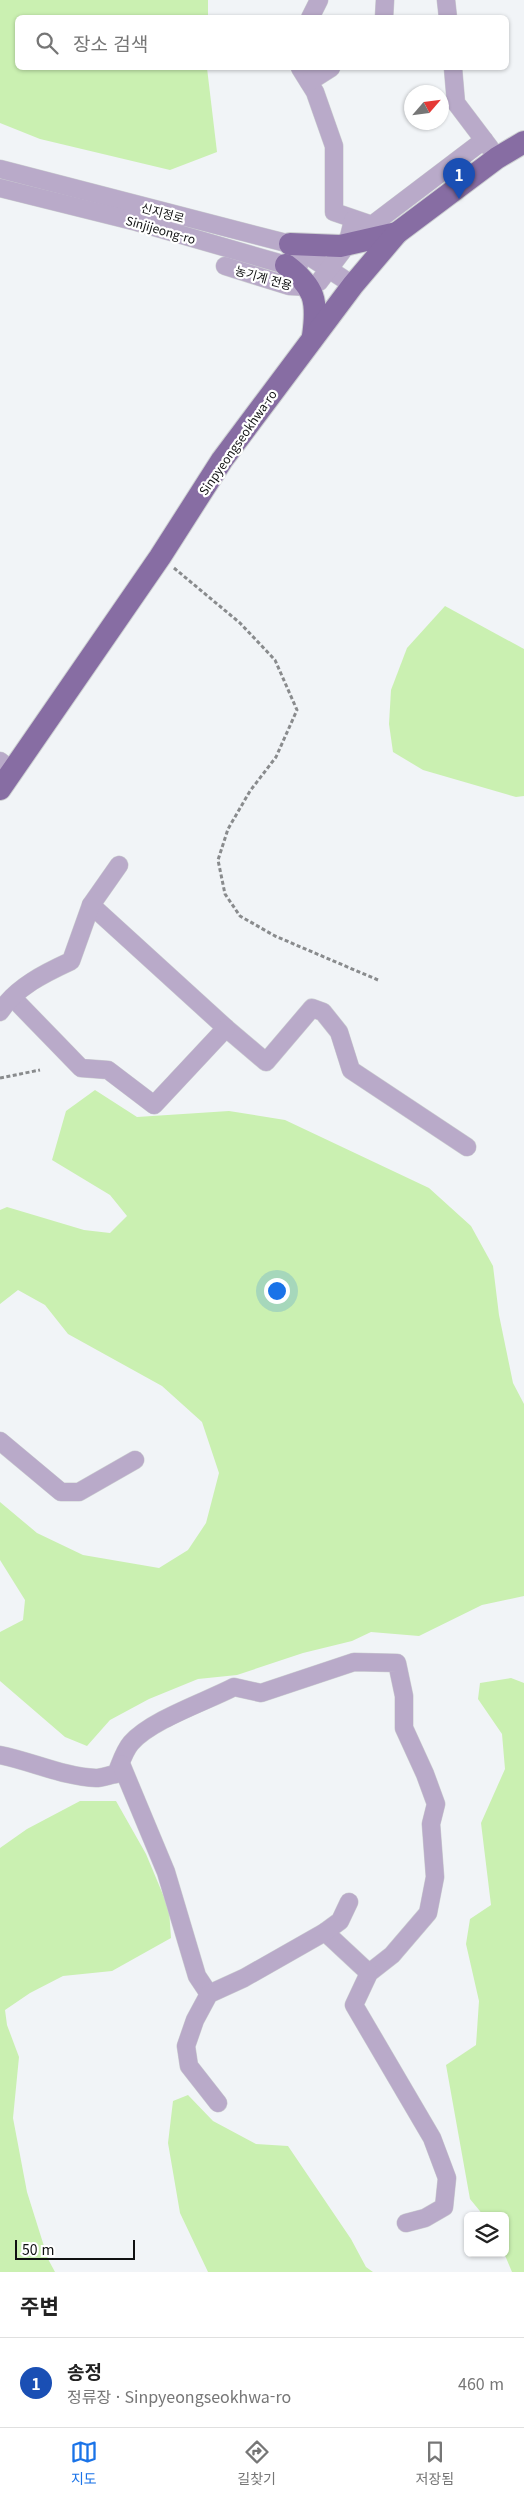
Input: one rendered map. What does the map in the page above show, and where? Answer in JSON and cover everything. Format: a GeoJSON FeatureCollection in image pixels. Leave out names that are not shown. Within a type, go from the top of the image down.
{"type":"FeatureCollection","features":[{"type":"Feature","properties":{"kind":"main road","name":"Sinpyeongseokhwa-ro"},"geometry":{"type":"LineString","coordinates":[[4,774],[160,557],[222,460],[353,285],[397,233],[490,149],[524,142]]}},
{"type":"Feature","properties":{"kind":"main road"},"geometry":{"type":"LineString","coordinates":[[313,336],[316,315],[313,295],[310,287],[288,254],[347,245],[397,233]]}},
{"type":"Feature","properties":{"kind":"street"},"geometry":{"type":"LineString","coordinates":[[312,15],[319,0]]}},
{"type":"Feature","properties":{"kind":"street"},"geometry":{"type":"LineString","coordinates":[[384,15],[385,0]]}},
{"type":"Feature","properties":{"kind":"street"},"geometry":{"type":"LineString","coordinates":[[446,0],[448,15]]}},
{"type":"Feature","properties":{"kind":"street"},"geometry":{"type":"LineString","coordinates":[[324,70],[305,75],[315,92],[334,146],[334,212],[372,225],[490,149],[456,103],[453,70]]}},
{"type":"Feature","properties":{"kind":"street","name":"신지정로"},"geometry":{"type":"LineString","coordinates":[[0,169],[288,254],[325,268],[353,285]]}},
{"type":"Feature","properties":{"kind":"street","name":"Sinjijeong-ro"},"geometry":{"type":"LineString","coordinates":[[0,188],[138,222],[288,254]]}},
{"type":"Feature","properties":{"kind":"street","name":"농기계 전용"},"geometry":{"type":"LineString","coordinates":[[225,266],[289,286],[310,287],[319,282],[325,268],[347,245],[353,220]]}},
{"type":"Feature","properties":{"kind":"street"},"geometry":{"type":"LineString","coordinates":[[0,1012],[34,979],[71,960],[91,905],[119,865]]}},
{"type":"Feature","properties":{"kind":"street"},"geometry":{"type":"LineString","coordinates":[[91,905],[266,1062],[312,1008],[322,1012],[339,1032],[351,1070],[467,1147]]}},
{"type":"Feature","properties":{"kind":"street"},"geometry":{"type":"LineString","coordinates":[[13,998],[81,1068],[108,1070],[154,1105],[226,1028]]}},
{"type":"Feature","properties":{"kind":"street"},"geometry":{"type":"LineString","coordinates":[[0,1441],[61,1492],[79,1492],[135,1460]]}},
{"type":"Feature","properties":{"kind":"street"},"geometry":{"type":"LineString","coordinates":[[0,1755],[27,1760],[70,1774],[97,1778],[116,1774],[131,1743],[160,1721],[206,1702],[234,1687],[261,1693],[354,1662],[397,1663],[404,1696],[404,1728],[425,1774],[436,1804],[432,1824],[435,1877],[428,1913],[392,1955],[368,1973],[354,2005],[432,2138],[448,2178],[444,2207],[425,2218],[406,2222]]}},
{"type":"Feature","properties":{"kind":"street"},"geometry":{"type":"LineString","coordinates":[[121,1764],[166,1872],[197,1976],[209,1994]]}},
{"type":"Feature","properties":{"kind":"street"},"geometry":{"type":"LineString","coordinates":[[218,2103],[189,2066],[186,2046],[195,2020],[209,1994],[244,1978],[325,1932],[340,1921],[349,1902]]}},
{"type":"Feature","properties":{"kind":"street"},"geometry":{"type":"LineString","coordinates":[[325,1932],[368,1973]]}},
{"type":"Feature","properties":{"kind":"path"},"geometry":{"type":"LineString","coordinates":[[160,557],[240,623],[276,660],[297,710],[276,757],[250,791],[228,829],[218,860],[224,894],[240,916],[275,936],[378,980]]}},
{"type":"Feature","properties":{"kind":"path"},"geometry":{"type":"LineString","coordinates":[[0,1078],[40,1070]]}},
{"type":"Feature","properties":{"kind":"green space"},"geometry":{"type":"Polygon","coordinates":[[[0,0],[208,0],[208,15],[15,15],[15,70],[207,70],[217,152],[170,170],[40,139],[0,123],[0,0]]]}},
{"type":"Feature","properties":{"kind":"green space"},"geometry":{"type":"Polygon","coordinates":[[[445,606],[524,649],[524,796],[516,797],[423,770],[393,752],[389,724],[391,690],[407,648],[445,606]]]}},
{"type":"Feature","properties":{"kind":"green space"},"geometry":{"type":"Polygon","coordinates":[[[95,1090],[137,1117],[229,1111],[285,1120],[429,1188],[471,1226],[493,1266],[499,1315],[513,1383],[524,1404],[524,1596],[482,1605],[419,1636],[371,1632],[352,1641],[303,1653],[237,1675],[198,1679],[149,1699],[110,1720],[87,1746],[65,1737],[0,1681],[0,1632],[23,1620],[25,1600],[0,1560],[0,1502],[37,1533],[83,1555],[159,1568],[188,1550],[206,1523],[219,1473],[202,1422],[162,1386],[68,1334],[45,1305],[18,1290],[0,1304],[0,1210],[7,1207],[84,1230],[110,1233],[127,1216],[110,1195],[52,1160],[66,1111],[95,1090]]]}},
{"type":"Feature","properties":{"kind":"green space"},"geometry":{"type":"Polygon","coordinates":[[[511,1678],[524,1683],[524,2272],[512,2272],[506,2257],[509,2257],[509,2212],[481,2212],[470,2199],[446,2065],[476,2045],[479,2001],[466,1944],[470,1919],[491,1905],[481,1823],[505,1769],[502,1734],[478,1699],[480,1683],[511,1678]]]}},
{"type":"Feature","properties":{"kind":"green space"},"geometry":{"type":"Polygon","coordinates":[[[80,1801],[116,1801],[146,1854],[169,1909],[171,1938],[112,1971],[63,1976],[30,1993],[5,2010],[7,2025],[19,2057],[13,2118],[27,2192],[48,2259],[55,2272],[0,2272],[0,1848],[27,1829],[80,1801]]]}},
{"type":"Feature","properties":{"kind":"green space"},"geometry":{"type":"Polygon","coordinates":[[[188,2095],[213,2121],[256,2144],[288,2146],[351,2239],[366,2267],[373,2272],[208,2272],[180,2213],[168,2143],[173,2101],[188,2095]]]}},
{"type":"Feature","properties":{"kind":"place","name":"송정"},"geometry":{"type":"Point","coordinates":[459,199]}}]}
